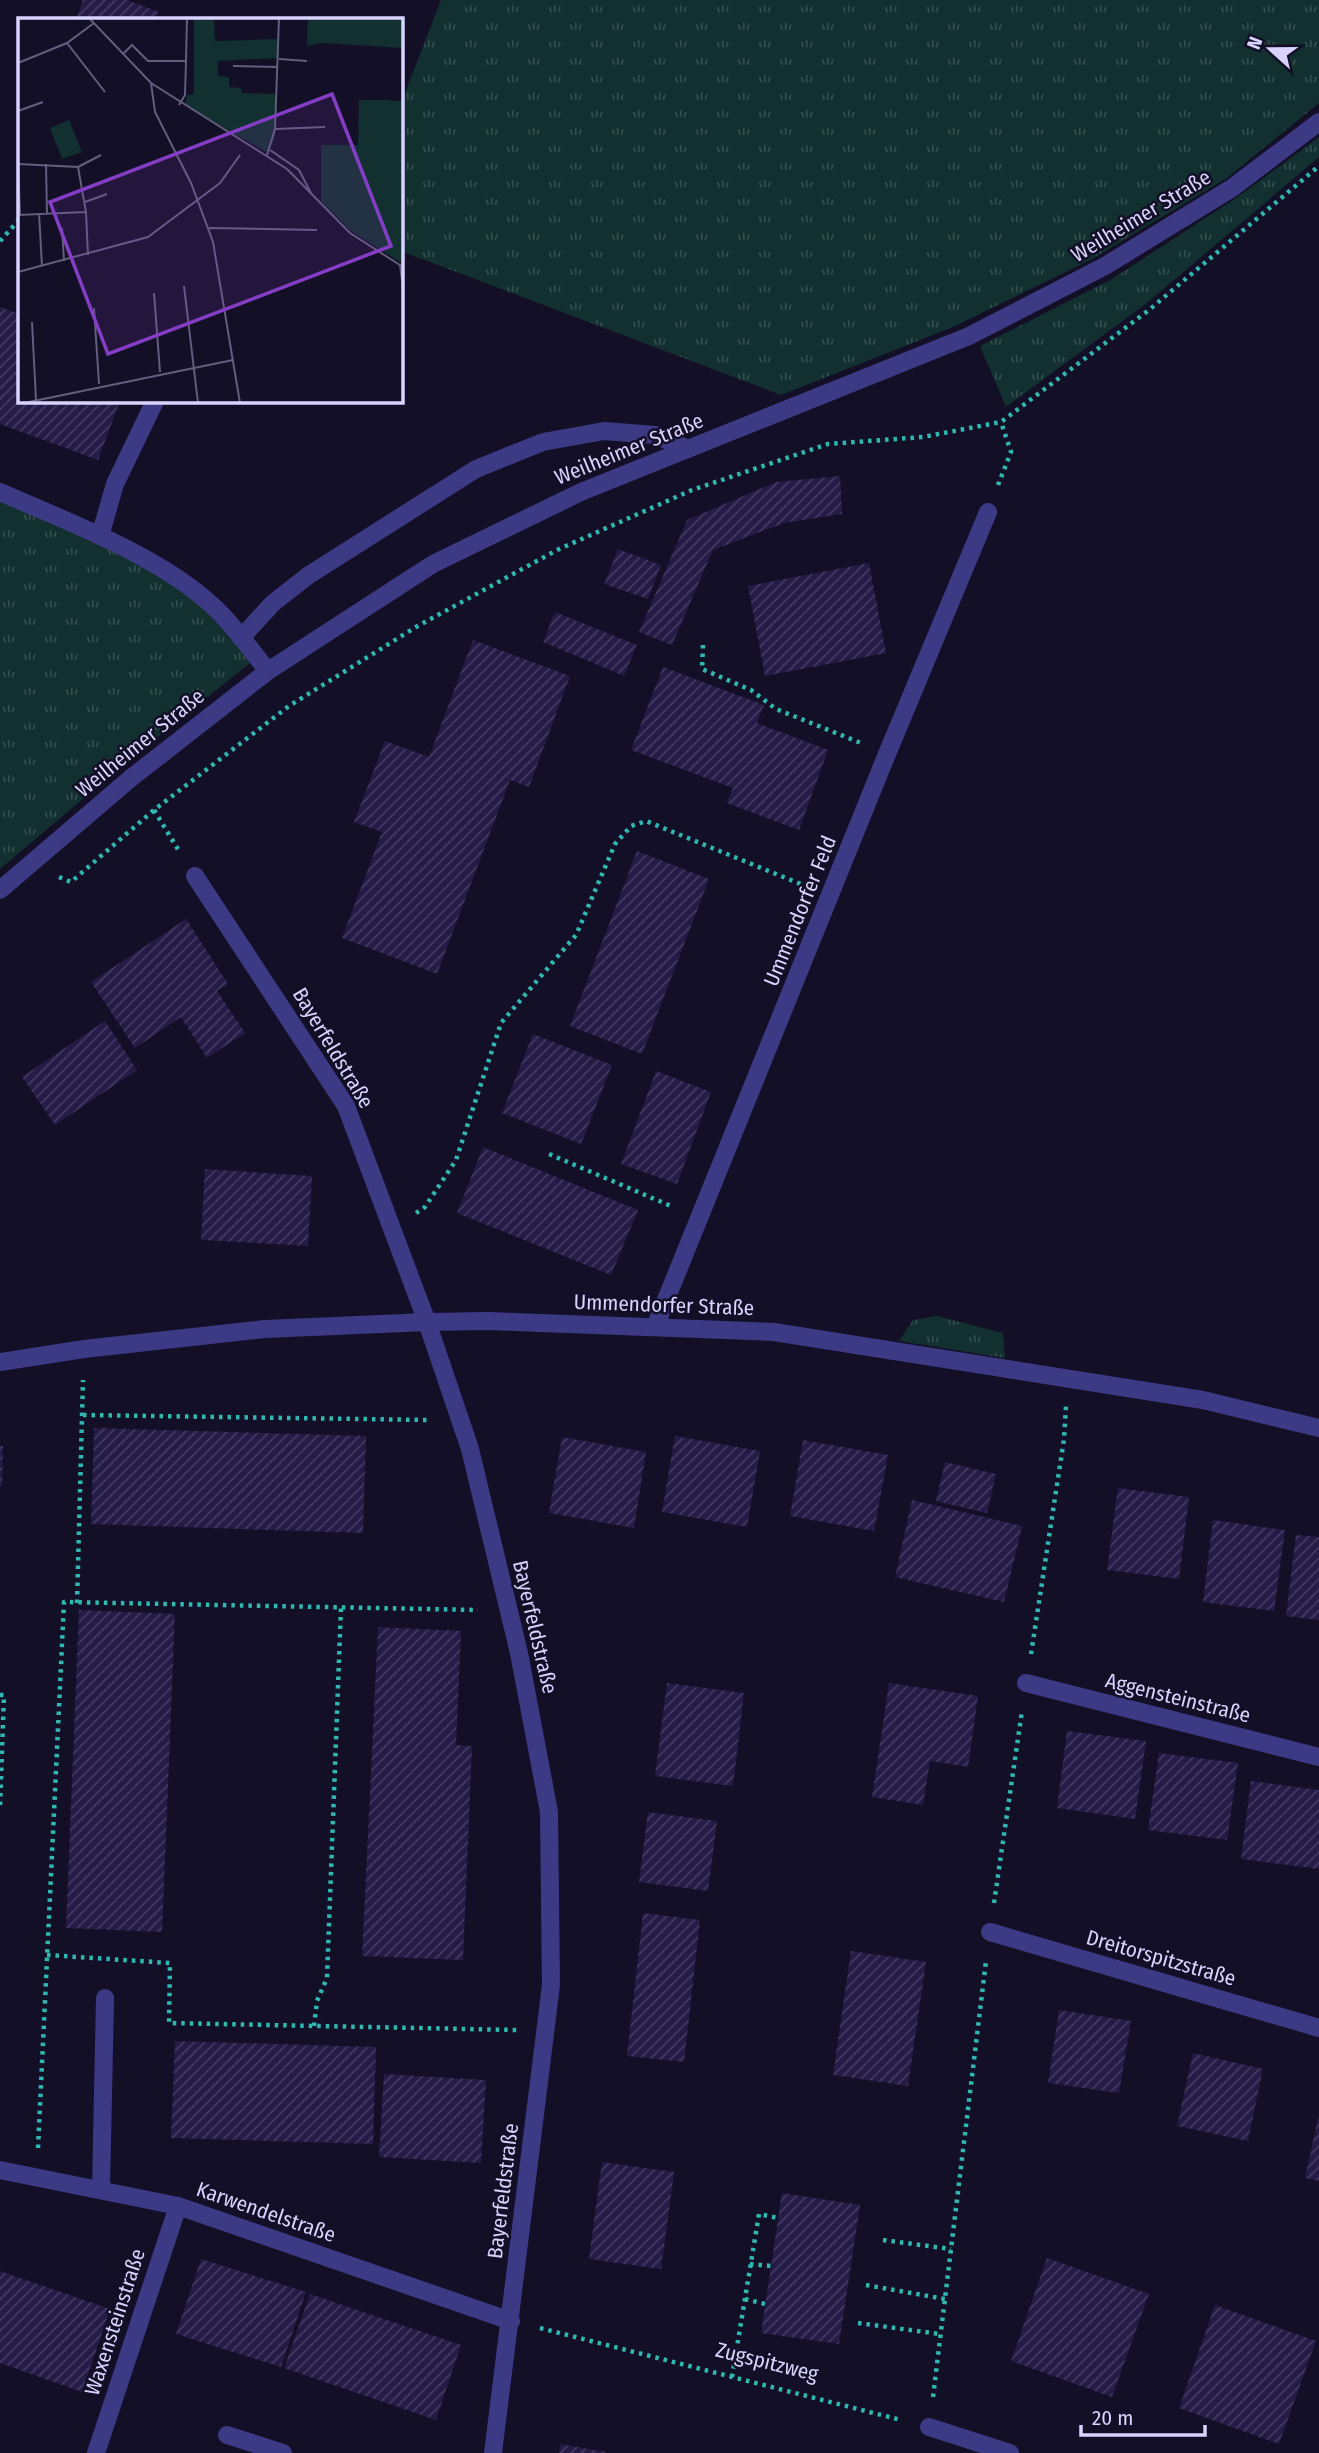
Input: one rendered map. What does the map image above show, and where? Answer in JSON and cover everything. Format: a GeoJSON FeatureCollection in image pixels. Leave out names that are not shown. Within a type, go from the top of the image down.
{"type":"FeatureCollection","features":[{"type":"Feature","properties":{"kind":"street","name":"Weilheimer Straße"},"geometry":{"type":"LineString","coordinates":[[0,890],[131,779],[268,671],[433,564],[581,492],[969,336],[1093,272],[1232,188],[1319,122]]}},
{"type":"Feature","properties":{"kind":"street"},"geometry":{"type":"LineString","coordinates":[[100,536],[116,484],[155,402]]}},
{"type":"Feature","properties":{"kind":"street"},"geometry":{"type":"LineString","coordinates":[[241,638],[273,603],[309,575],[476,469],[543,442],[604,431],[655,435],[688,449]]}},
{"type":"Feature","properties":{"kind":"street"},"geometry":{"type":"LineString","coordinates":[[0,492],[100,536],[176,578],[216,609],[268,671]]}},
{"type":"Feature","properties":{"kind":"street","name":"Ummendorfer Feld"},"geometry":{"type":"LineString","coordinates":[[655,1327],[988,512]]}},
{"type":"Feature","properties":{"kind":"street","name":"Bayerfeldstraße"},"geometry":{"type":"LineString","coordinates":[[195,876],[346,1106],[427,1322],[470,1449],[519,1653],[549,1812],[551,1985],[493,2453]]}},
{"type":"Feature","properties":{"kind":"street","name":"Ummendorfer Straße"},"geometry":{"type":"LineString","coordinates":[[0,1362],[83,1349],[265,1329],[427,1322],[488,1321],[774,1332],[1203,1401],[1319,1428]]}},
{"type":"Feature","properties":{"kind":"street","name":"Aggensteinstraße"},"geometry":{"type":"LineString","coordinates":[[1026,1684],[1319,1757]]}},
{"type":"Feature","properties":{"kind":"street","name":"Dreitorspitzstraße"},"geometry":{"type":"LineString","coordinates":[[990,1932],[1319,2028]]}},
{"type":"Feature","properties":{"kind":"street"},"geometry":{"type":"LineString","coordinates":[[101,2190],[105,1998]]}},
{"type":"Feature","properties":{"kind":"street","name":"Karwendelstraße"},"geometry":{"type":"LineString","coordinates":[[0,2169],[178,2206],[511,2321]]}},
{"type":"Feature","properties":{"kind":"street","name":"Waxensteinstraße"},"geometry":{"type":"LineString","coordinates":[[96,2453],[178,2206]]}},
{"type":"Feature","properties":{"kind":"street"},"geometry":{"type":"LineString","coordinates":[[929,2427],[1010,2453]]}},
{"type":"Feature","properties":{"kind":"street"},"geometry":{"type":"LineString","coordinates":[[227,2435],[283,2453]]}},
{"type":"Feature","properties":{"kind":"path"},"geometry":{"type":"LineString","coordinates":[[29,865],[71,882],[154,810],[289,706],[416,627],[557,550],[692,490],[828,444],[923,437],[1001,422],[1149,310],[1319,166]]}},
{"type":"Feature","properties":{"kind":"path"},"geometry":{"type":"LineString","coordinates":[[0,241],[18,221]]}},
{"type":"Feature","properties":{"kind":"path"},"geometry":{"type":"LineString","coordinates":[[988,512],[1011,452],[1001,422]]}},
{"type":"Feature","properties":{"kind":"path"},"geometry":{"type":"LineString","coordinates":[[703,645],[702,669],[751,690],[776,709],[887,754]]}},
{"type":"Feature","properties":{"kind":"path"},"geometry":{"type":"LineString","coordinates":[[154,810],[195,876]]}},
{"type":"Feature","properties":{"kind":"path"},"geometry":{"type":"LineString","coordinates":[[392,1229],[425,1207],[456,1160],[501,1023],[576,934],[615,844],[631,826],[646,821],[831,896]]}},
{"type":"Feature","properties":{"kind":"path"},"geometry":{"type":"LineString","coordinates":[[549,1154],[699,1217]]}},
{"type":"Feature","properties":{"kind":"path"},"geometry":{"type":"LineString","coordinates":[[77,1603],[83,1349]]}},
{"type":"Feature","properties":{"kind":"path"},"geometry":{"type":"LineString","coordinates":[[83,1416],[460,1420]]}},
{"type":"Feature","properties":{"kind":"path"},"geometry":{"type":"LineString","coordinates":[[37,2177],[64,1602],[509,1611]]}},
{"type":"Feature","properties":{"kind":"path"},"geometry":{"type":"LineString","coordinates":[[314,2026],[317,2000],[327,1978],[341,1608]]}},
{"type":"Feature","properties":{"kind":"path"},"geometry":{"type":"LineString","coordinates":[[0,1695],[4,1695],[0,1807]]}},
{"type":"Feature","properties":{"kind":"path"},"geometry":{"type":"LineString","coordinates":[[47,1955],[170,1963],[169,2023],[545,2031]]}},
{"type":"Feature","properties":{"kind":"path"},"geometry":{"type":"LineString","coordinates":[[732,2377],[759,2214],[778,2218]]}},
{"type":"Feature","properties":{"kind":"path"},"geometry":{"type":"LineString","coordinates":[[883,2240],[951,2249]]}},
{"type":"Feature","properties":{"kind":"path"},"geometry":{"type":"LineString","coordinates":[[750,2264],[771,2266]]}},
{"type":"Feature","properties":{"kind":"path"},"geometry":{"type":"LineString","coordinates":[[866,2285],[945,2299]]}},
{"type":"Feature","properties":{"kind":"path"},"geometry":{"type":"LineString","coordinates":[[745,2299],[765,2304]]}},
{"type":"Feature","properties":{"kind":"path","name":"Zugspitzweg"},"geometry":{"type":"LineString","coordinates":[[511,2321],[929,2427]]}},
{"type":"Feature","properties":{"kind":"path"},"geometry":{"type":"LineString","coordinates":[[858,2323],[940,2334]]}},
{"type":"Feature","properties":{"kind":"green space"},"geometry":{"type":"Polygon","coordinates":[[[441,0],[1319,0],[1319,103],[1227,178],[1092,259],[953,327],[781,395],[402,251],[402,100],[441,0]]]}},
{"type":"Feature","properties":{"kind":"green space"},"geometry":{"type":"Polygon","coordinates":[[[1319,137],[1319,157],[1147,303],[1006,407],[980,346],[1112,279],[1239,196],[1319,137]]]}},
{"type":"Feature","properties":{"kind":"green space"},"geometry":{"type":"Polygon","coordinates":[[[0,500],[149,557],[255,659],[0,869],[0,500]]]}},
{"type":"Feature","properties":{"kind":"green space"},"geometry":{"type":"Polygon","coordinates":[[[937,1316],[1003,1333],[1005,1358],[899,1341],[913,1320],[937,1316]]]}},
{"type":"Feature","properties":{"kind":"building"},"geometry":{"type":"Polygon","coordinates":[[[83,0],[127,0],[159,12],[156,18],[76,18],[83,0]]]}},
{"type":"Feature","properties":{"kind":"building"},"geometry":{"type":"Polygon","coordinates":[[[0,307],[18,314],[18,402],[120,402],[98,460],[0,424],[0,307]]]}},
{"type":"Feature","properties":{"kind":"building"},"geometry":{"type":"Polygon","coordinates":[[[840,476],[842,514],[784,523],[713,550],[672,645],[639,632],[687,520],[776,482],[840,476]]]}},
{"type":"Feature","properties":{"kind":"building"},"geometry":{"type":"Polygon","coordinates":[[[618,549],[661,565],[648,599],[604,584],[618,549]]]}},
{"type":"Feature","properties":{"kind":"building"},"geometry":{"type":"Polygon","coordinates":[[[869,563],[886,653],[765,676],[748,586],[869,563]]]}},
{"type":"Feature","properties":{"kind":"building"},"geometry":{"type":"Polygon","coordinates":[[[555,612],[637,645],[624,676],[543,642],[555,612]]]}},
{"type":"Feature","properties":{"kind":"building"},"geometry":{"type":"Polygon","coordinates":[[[473,640],[570,676],[529,787],[510,780],[437,974],[342,938],[382,832],[354,822],[385,741],[429,757],[473,640]]]}},
{"type":"Feature","properties":{"kind":"building"},"geometry":{"type":"Polygon","coordinates":[[[663,667],[764,705],[757,723],[828,750],[799,830],[727,803],[733,788],[631,750],[663,667]]]}},
{"type":"Feature","properties":{"kind":"building"},"geometry":{"type":"Polygon","coordinates":[[[637,851],[709,879],[642,1054],[570,1026],[637,851]]]}},
{"type":"Feature","properties":{"kind":"building"},"geometry":{"type":"Polygon","coordinates":[[[186,919],[228,984],[217,991],[245,1033],[207,1058],[181,1017],[135,1048],[91,982],[186,919]]]}},
{"type":"Feature","properties":{"kind":"building"},"geometry":{"type":"Polygon","coordinates":[[[105,1021],[137,1070],[55,1125],[22,1077],[105,1021]]]}},
{"type":"Feature","properties":{"kind":"building"},"geometry":{"type":"Polygon","coordinates":[[[533,1034],[612,1065],[581,1144],[502,1113],[533,1034]]]}},
{"type":"Feature","properties":{"kind":"building"},"geometry":{"type":"Polygon","coordinates":[[[656,1071],[711,1092],[677,1184],[621,1164],[656,1071]]]}},
{"type":"Feature","properties":{"kind":"building"},"geometry":{"type":"Polygon","coordinates":[[[483,1147],[638,1210],[611,1275],[457,1213],[483,1147]]]}},
{"type":"Feature","properties":{"kind":"building"},"geometry":{"type":"Polygon","coordinates":[[[205,1169],[312,1176],[308,1246],[201,1240],[205,1169]]]}},
{"type":"Feature","properties":{"kind":"building"},"geometry":{"type":"Polygon","coordinates":[[[94,1428],[366,1436],[363,1533],[91,1524],[94,1428]]]}},
{"type":"Feature","properties":{"kind":"building"},"geometry":{"type":"Polygon","coordinates":[[[675,1436],[760,1451],[747,1527],[662,1512],[675,1436]]]}},
{"type":"Feature","properties":{"kind":"building"},"geometry":{"type":"Polygon","coordinates":[[[562,1437],[646,1452],[634,1528],[549,1513],[562,1437]]]}},
{"type":"Feature","properties":{"kind":"building"},"geometry":{"type":"Polygon","coordinates":[[[803,1440],[888,1455],[874,1531],[790,1516],[803,1440]]]}},
{"type":"Feature","properties":{"kind":"building"},"geometry":{"type":"Polygon","coordinates":[[[0,1446],[3,1446],[2,1486],[0,1486],[0,1446]]]}},
{"type":"Feature","properties":{"kind":"building"},"geometry":{"type":"Polygon","coordinates":[[[945,1462],[996,1474],[987,1513],[936,1501],[945,1462]]]}},
{"type":"Feature","properties":{"kind":"building"},"geometry":{"type":"Polygon","coordinates":[[[1118,1488],[1189,1497],[1179,1579],[1107,1570],[1118,1488]]]}},
{"type":"Feature","properties":{"kind":"building"},"geometry":{"type":"Polygon","coordinates":[[[912,1500],[1022,1526],[1004,1602],[895,1577],[912,1500]]]}},
{"type":"Feature","properties":{"kind":"building"},"geometry":{"type":"Polygon","coordinates":[[[1213,1520],[1285,1530],[1274,1611],[1203,1602],[1213,1520]]]}},
{"type":"Feature","properties":{"kind":"building"},"geometry":{"type":"Polygon","coordinates":[[[1296,1535],[1319,1537],[1319,1620],[1286,1616],[1296,1535]]]}},
{"type":"Feature","properties":{"kind":"building"},"geometry":{"type":"Polygon","coordinates":[[[79,1610],[175,1614],[162,1932],[66,1928],[79,1610]]]}},
{"type":"Feature","properties":{"kind":"building"},"geometry":{"type":"Polygon","coordinates":[[[378,1627],[461,1631],[456,1745],[472,1746],[463,1960],[362,1956],[378,1627]]]}},
{"type":"Feature","properties":{"kind":"building"},"geometry":{"type":"Polygon","coordinates":[[[667,1683],[744,1693],[733,1786],[655,1776],[667,1683]]]}},
{"type":"Feature","properties":{"kind":"building"},"geometry":{"type":"Polygon","coordinates":[[[889,1683],[978,1696],[968,1767],[930,1761],[923,1805],[872,1797],[889,1683]]]}},
{"type":"Feature","properties":{"kind":"building"},"geometry":{"type":"Polygon","coordinates":[[[1067,1731],[1146,1741],[1135,1819],[1057,1808],[1067,1731]]]}},
{"type":"Feature","properties":{"kind":"building"},"geometry":{"type":"Polygon","coordinates":[[[1159,1753],[1238,1763],[1227,1840],[1148,1830],[1159,1753]]]}},
{"type":"Feature","properties":{"kind":"building"},"geometry":{"type":"Polygon","coordinates":[[[1251,1781],[1319,1790],[1319,1869],[1241,1859],[1251,1781]]]}},
{"type":"Feature","properties":{"kind":"building"},"geometry":{"type":"Polygon","coordinates":[[[648,1812],[717,1821],[708,1891],[639,1882],[648,1812]]]}},
{"type":"Feature","properties":{"kind":"building"},"geometry":{"type":"Polygon","coordinates":[[[643,1913],[700,1920],[684,2062],[627,2056],[643,1913]]]}},
{"type":"Feature","properties":{"kind":"building"},"geometry":{"type":"Polygon","coordinates":[[[851,1951],[926,1962],[908,2086],[833,2075],[851,1951]]]}},
{"type":"Feature","properties":{"kind":"building"},"geometry":{"type":"Polygon","coordinates":[[[1059,2010],[1131,2021],[1119,2093],[1048,2083],[1059,2010]]]}},
{"type":"Feature","properties":{"kind":"building"},"geometry":{"type":"Polygon","coordinates":[[[175,2041],[376,2047],[373,2144],[171,2138],[175,2041]]]}},
{"type":"Feature","properties":{"kind":"building"},"geometry":{"type":"Polygon","coordinates":[[[1193,2053],[1263,2069],[1248,2141],[1177,2126],[1193,2053]]]}},
{"type":"Feature","properties":{"kind":"building"},"geometry":{"type":"Polygon","coordinates":[[[384,2074],[486,2080],[481,2163],[379,2157],[384,2074]]]}},
{"type":"Feature","properties":{"kind":"building"},"geometry":{"type":"Polygon","coordinates":[[[1319,2118],[1319,2181],[1305,2178],[1319,2118]]]}},
{"type":"Feature","properties":{"kind":"building"},"geometry":{"type":"Polygon","coordinates":[[[602,2162],[674,2172],[661,2269],[589,2259],[602,2162]]]}},
{"type":"Feature","properties":{"kind":"building"},"geometry":{"type":"Polygon","coordinates":[[[782,2193],[860,2205],[839,2344],[761,2333],[782,2193]]]}},
{"type":"Feature","properties":{"kind":"building"},"geometry":{"type":"Polygon","coordinates":[[[1047,2258],[1149,2294],[1112,2397],[1011,2361],[1047,2258]]]}},
{"type":"Feature","properties":{"kind":"building"},"geometry":{"type":"Polygon","coordinates":[[[201,2259],[306,2292],[281,2367],[176,2334],[201,2259]]]}},
{"type":"Feature","properties":{"kind":"building"},"geometry":{"type":"Polygon","coordinates":[[[0,2271],[110,2309],[82,2392],[0,2363],[0,2271]]]}},
{"type":"Feature","properties":{"kind":"building"},"geometry":{"type":"Polygon","coordinates":[[[310,2294],[461,2345],[436,2420],[284,2368],[310,2294]]]}},
{"type":"Feature","properties":{"kind":"building"},"geometry":{"type":"Polygon","coordinates":[[[1215,2305],[1316,2341],[1279,2444],[1179,2408],[1215,2305]]]}},
{"type":"Feature","properties":{"kind":"building"},"geometry":{"type":"Polygon","coordinates":[[[560,2444],[606,2452],[606,2453],[559,2453],[560,2444]]]}}]}
